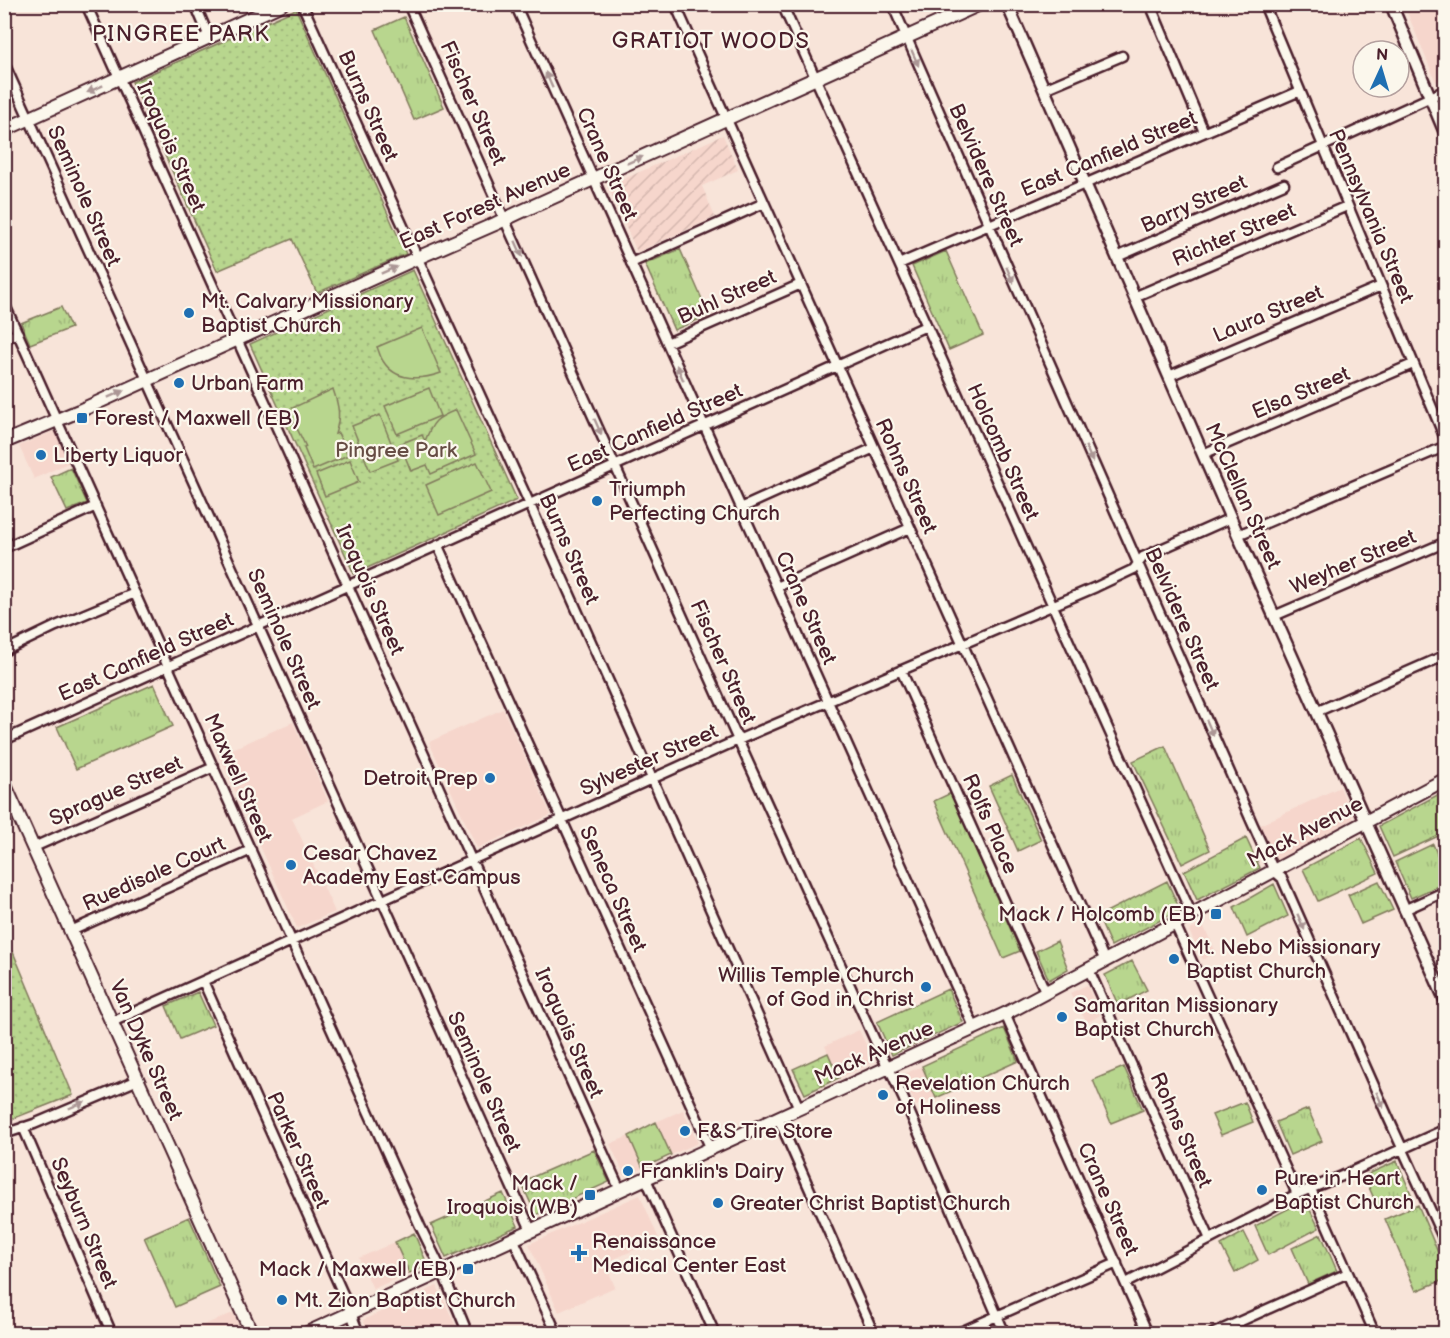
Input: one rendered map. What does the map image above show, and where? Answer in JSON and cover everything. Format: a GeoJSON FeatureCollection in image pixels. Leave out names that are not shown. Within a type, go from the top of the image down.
{"type":"FeatureCollection","features":[{"type":"Feature","properties":{"kind":"main road"},"geometry":{"type":"LineString","coordinates":[[4,130],[282,4]]}},
{"type":"Feature","properties":{"kind":"main road","name":"East Forest Avenue"},"geometry":{"type":"LineString","coordinates":[[4,442],[147,380],[980,4]]}},
{"type":"Feature","properties":{"kind":"main road","name":"Mack Avenue"},"geometry":{"type":"LineString","coordinates":[[305,1334],[975,1029],[1446,779]]}},
{"type":"Feature","properties":{"kind":"main road","name":"Van Dyke Street"},"geometry":{"type":"LineString","coordinates":[[4,783],[252,1334]]}},
{"type":"Feature","properties":{"kind":"street","name":"Iroquois Street"},"geometry":{"type":"LineString","coordinates":[[86,4],[620,1190]]}},
{"type":"Feature","properties":{"kind":"street"},"geometry":{"type":"LineString","coordinates":[[195,4],[209,37]]}},
{"type":"Feature","properties":{"kind":"street","name":"Burns Street"},"geometry":{"type":"LineString","coordinates":[[303,4],[800,1108]]}},
{"type":"Feature","properties":{"kind":"street","name":"Fischer Street"},"geometry":{"type":"LineString","coordinates":[[408,4],[738,740],[910,1113],[1005,1334]]}},
{"type":"Feature","properties":{"kind":"street","name":"Crane Street"},"geometry":{"type":"LineString","coordinates":[[515,4],[975,1029]]}},
{"type":"Feature","properties":{"kind":"street","name":"Rohns Street"},"geometry":{"type":"LineString","coordinates":[[675,4],[1105,961]]}},
{"type":"Feature","properties":{"kind":"street","name":"Holcomb Street"},"geometry":{"type":"LineString","coordinates":[[782,4],[1192,915]]}},
{"type":"Feature","properties":{"kind":"street","name":"Belvidere Street"},"geometry":{"type":"LineString","coordinates":[[892,4],[1274,872],[1282,878],[1446,1244]]}},
{"type":"Feature","properties":{"kind":"street","name":"McClellan Street"},"geometry":{"type":"LineString","coordinates":[[1007,4],[1365,822],[1404,910],[1443,988],[1446,1002]]}},
{"type":"Feature","properties":{"kind":"street"},"geometry":{"type":"LineString","coordinates":[[1150,4],[1204,132]]}},
{"type":"Feature","properties":{"kind":"street","name":"Pennsylvania Street"},"geometry":{"type":"LineString","coordinates":[[1264,4],[1446,441]]}},
{"type":"Feature","properties":{"kind":"street"},"geometry":{"type":"LineString","coordinates":[[1391,4],[1446,135]]}},
{"type":"Feature","properties":{"kind":"street"},"geometry":{"type":"LineString","coordinates":[[1044,89],[1122,56]]}},
{"type":"Feature","properties":{"kind":"street","name":"Seminole Street"},"geometry":{"type":"LineString","coordinates":[[4,63],[531,1230]]}},
{"type":"Feature","properties":{"kind":"street"},"geometry":{"type":"LineString","coordinates":[[1277,167],[1446,90]]}},
{"type":"Feature","properties":{"kind":"street","name":"East Canfield Street"},"geometry":{"type":"LineString","coordinates":[[898,264],[1300,91]]}},
{"type":"Feature","properties":{"kind":"street","name":"Barry Street"},"geometry":{"type":"LineString","coordinates":[[1117,257],[1284,184]]}},
{"type":"Feature","properties":{"kind":"street"},"geometry":{"type":"LineString","coordinates":[[631,263],[764,203]]}},
{"type":"Feature","properties":{"kind":"street","name":"Richter Street"},"geometry":{"type":"LineString","coordinates":[[1134,297],[1347,206]]}},
{"type":"Feature","properties":{"kind":"street","name":"Buhl Street"},"geometry":{"type":"LineString","coordinates":[[667,343],[801,284]]}},
{"type":"Feature","properties":{"kind":"street","name":"Laura Street"},"geometry":{"type":"LineString","coordinates":[[1169,376],[1381,285]]}},
{"type":"Feature","properties":{"kind":"street","name":"Maxwell Street"},"geometry":{"type":"LineString","coordinates":[[4,303],[442,1271],[468,1334]]}},
{"type":"Feature","properties":{"kind":"street","name":"East Canfield Street"},"geometry":{"type":"LineString","coordinates":[[4,740],[926,326]]}},
{"type":"Feature","properties":{"kind":"street"},"geometry":{"type":"LineString","coordinates":[[4,339],[18,333]]}},
{"type":"Feature","properties":{"kind":"street","name":"Elsa Street"},"geometry":{"type":"LineString","coordinates":[[1203,454],[1413,364]]}},
{"type":"Feature","properties":{"kind":"street"},"geometry":{"type":"LineString","coordinates":[[1238,535],[1446,446]]}},
{"type":"Feature","properties":{"kind":"street"},"geometry":{"type":"LineString","coordinates":[[741,508],[874,448]]}},
{"type":"Feature","properties":{"kind":"street"},"geometry":{"type":"LineString","coordinates":[[4,548],[96,506]]}},
{"type":"Feature","properties":{"kind":"street","name":"Sylvester Street"},"geometry":{"type":"LineString","coordinates":[[112,1022],[738,740],[1134,569],[1143,556],[1231,518]]}},
{"type":"Feature","properties":{"kind":"street"},"geometry":{"type":"LineString","coordinates":[[777,587],[910,528]]}},
{"type":"Feature","properties":{"kind":"street","name":"Weyher Street"},"geometry":{"type":"LineString","coordinates":[[1274,616],[1446,542]]}},
{"type":"Feature","properties":{"kind":"street","name":"Seneca Street"},"geometry":{"type":"LineString","coordinates":[[438,546],[711,1149]]}},
{"type":"Feature","properties":{"kind":"street"},"geometry":{"type":"LineString","coordinates":[[4,651],[135,592]]}},
{"type":"Feature","properties":{"kind":"street"},"geometry":{"type":"LineString","coordinates":[[1317,712],[1446,655]]}},
{"type":"Feature","properties":{"kind":"street","name":"Rolfs Place"},"geometry":{"type":"LineString","coordinates":[[901,670],[1046,993]]}},
{"type":"Feature","properties":{"kind":"street","name":"Sprague Street"},"geometry":{"type":"LineString","coordinates":[[34,848],[214,767]]}},
{"type":"Feature","properties":{"kind":"street","name":"Ruedisale Court"},"geometry":{"type":"LineString","coordinates":[[71,931],[251,850]]}},
{"type":"Feature","properties":{"kind":"street"},"geometry":{"type":"LineString","coordinates":[[1404,910],[1446,891]]}},
{"type":"Feature","properties":{"kind":"street"},"geometry":{"type":"LineString","coordinates":[[1175,924],[1297,1194]]}},
{"type":"Feature","properties":{"kind":"street","name":"Rohns Street"},"geometry":{"type":"LineString","coordinates":[[1089,970],[1210,1239]]}},
{"type":"Feature","properties":{"kind":"street","name":"Parker Street"},"geometry":{"type":"LineString","coordinates":[[203,981],[349,1306],[359,1334]]}},
{"type":"Feature","properties":{"kind":"street","name":"Crane Street"},"geometry":{"type":"LineString","coordinates":[[1005,1014],[1148,1334]]}},
{"type":"Feature","properties":{"kind":"street"},"geometry":{"type":"LineString","coordinates":[[4,1134],[138,1080]]}},
{"type":"Feature","properties":{"kind":"street"},"geometry":{"type":"LineString","coordinates":[[778,1118],[874,1334]]}},
{"type":"Feature","properties":{"kind":"street","name":"Seyburn Street"},"geometry":{"type":"LineString","coordinates":[[23,1127],[112,1334]]}},
{"type":"Feature","properties":{"kind":"street"},"geometry":{"type":"LineString","coordinates":[[1126,1283],[1297,1194],[1446,1129]]}},
{"type":"Feature","properties":{"kind":"street"},"geometry":{"type":"LineString","coordinates":[[645,1179],[715,1334]]}},
{"type":"Feature","properties":{"kind":"street"},"geometry":{"type":"LineString","coordinates":[[1311,1189],[1375,1334]]}},
{"type":"Feature","properties":{"kind":"street"},"geometry":{"type":"LineString","coordinates":[[513,1239],[557,1334]]}},
{"type":"Feature","properties":{"kind":"street"},"geometry":{"type":"LineString","coordinates":[[956,1334],[1117,1263]]}},
{"type":"Feature","properties":{"kind":"street"},"geometry":{"type":"LineString","coordinates":[[1212,1334],[1348,1273]]}},
{"type":"Feature","properties":{"kind":"shaded area"},"geometry":{"type":"Polygon","coordinates":[[[1404,5],[1445,5],[1445,78],[1436,82],[1404,5]]]}},
{"type":"Feature","properties":{"kind":"shaded area"},"geometry":{"type":"Polygon","coordinates":[[[723,135],[738,170],[702,186],[715,217],[637,252],[608,186],[723,135]]]}},
{"type":"Feature","properties":{"kind":"shaded area"},"geometry":{"type":"Polygon","coordinates":[[[56,430],[70,462],[34,479],[19,446],[56,430]]]}},
{"type":"Feature","properties":{"kind":"shaded area","name":"Detroit Prep"},"geometry":{"type":"Polygon","coordinates":[[[503,709],[551,815],[477,848],[429,742],[503,709]]]}},
{"type":"Feature","properties":{"kind":"shaded area","name":"Cesar Chavez Academy East Campus"},"geometry":{"type":"Polygon","coordinates":[[[293,722],[328,801],[292,818],[335,912],[297,928],[219,755],[293,722]]]}},
{"type":"Feature","properties":{"kind":"shaded area"},"geometry":{"type":"Polygon","coordinates":[[[1340,787],[1353,819],[1277,860],[1260,825],[1340,787]]]}},
{"type":"Feature","properties":{"kind":"shaded area"},"geometry":{"type":"Polygon","coordinates":[[[1202,923],[1216,952],[1203,960],[1189,931],[1202,923]]]}},
{"type":"Feature","properties":{"kind":"shaded area"},"geometry":{"type":"Polygon","coordinates":[[[1087,985],[1100,1015],[1087,1023],[1070,993],[1087,985]]]}},
{"type":"Feature","properties":{"kind":"shaded area"},"geometry":{"type":"Polygon","coordinates":[[[859,1030],[874,1062],[839,1078],[825,1046],[859,1030]]]}},
{"type":"Feature","properties":{"kind":"shaded area"},"geometry":{"type":"Polygon","coordinates":[[[922,1066],[936,1098],[916,1106],[902,1075],[922,1066]]]}},
{"type":"Feature","properties":{"kind":"shaded area"},"geometry":{"type":"Polygon","coordinates":[[[683,1110],[698,1143],[671,1155],[656,1122],[683,1110]]]}},
{"type":"Feature","properties":{"kind":"shaded area"},"geometry":{"type":"Polygon","coordinates":[[[629,1136],[643,1168],[625,1176],[610,1144],[629,1136]]]}},
{"type":"Feature","properties":{"kind":"shaded area","name":"Renaissance Medical Center East"},"geometry":{"type":"Polygon","coordinates":[[[640,1195],[659,1239],[605,1263],[615,1287],[559,1312],[529,1244],[640,1195]]]}},
{"type":"Feature","properties":{"kind":"shaded area"},"geometry":{"type":"Polygon","coordinates":[[[395,1242],[409,1273],[373,1289],[359,1258],[395,1242]]]}},
{"type":"Feature","properties":{"kind":"shaded area"},"geometry":{"type":"Polygon","coordinates":[[[437,1286],[456,1326],[438,1333],[369,1333],[363,1320],[437,1286]]]}},
{"type":"Feature","properties":{"kind":"shaded area"},"geometry":{"type":"Polygon","coordinates":[[[233,1313],[242,1333],[184,1333],[233,1313]]]}},
{"type":"Feature","properties":{"kind":"green space","name":"Pingree Park"},"geometry":{"type":"Polygon","coordinates":[[[296,9],[406,254],[317,293],[292,239],[217,271],[132,82],[296,9]]]}},
{"type":"Feature","properties":{"kind":"green space"},"geometry":{"type":"Polygon","coordinates":[[[404,17],[444,107],[414,120],[375,30],[404,17]]]}},
{"type":"Feature","properties":{"kind":"green space"},"geometry":{"type":"Polygon","coordinates":[[[680,249],[709,315],[674,330],[645,264],[680,249]]]}},
{"type":"Feature","properties":{"kind":"green space"},"geometry":{"type":"Polygon","coordinates":[[[946,251],[983,335],[949,350],[912,266],[946,251]]]}},
{"type":"Feature","properties":{"kind":"green space","name":"Pingree Park"},"geometry":{"type":"Polygon","coordinates":[[[413,270],[517,500],[354,574],[250,344],[413,270]]]}},
{"type":"Feature","properties":{"kind":"green space"},"geometry":{"type":"Polygon","coordinates":[[[61,307],[71,328],[30,344],[21,323],[61,307]]]}},
{"type":"Feature","properties":{"kind":"green space"},"geometry":{"type":"Polygon","coordinates":[[[422,328],[441,373],[409,378],[388,368],[377,347],[422,328]]]}},
{"type":"Feature","properties":{"kind":"green space"},"geometry":{"type":"Polygon","coordinates":[[[429,388],[440,416],[397,434],[385,406],[429,388]]]}},
{"type":"Feature","properties":{"kind":"green space"},"geometry":{"type":"Polygon","coordinates":[[[333,389],[338,412],[335,434],[338,433],[348,455],[313,470],[304,448],[306,447],[288,410],[333,389]]]}},
{"type":"Feature","properties":{"kind":"green space"},"geometry":{"type":"Polygon","coordinates":[[[456,410],[476,454],[431,474],[427,465],[411,471],[400,444],[422,435],[425,441],[436,421],[456,410]]]}},
{"type":"Feature","properties":{"kind":"green space"},"geometry":{"type":"Polygon","coordinates":[[[380,415],[398,460],[370,471],[352,426],[380,415]]]}},
{"type":"Feature","properties":{"kind":"green space"},"geometry":{"type":"Polygon","coordinates":[[[350,460],[359,482],[325,496],[316,474],[350,460]]]}},
{"type":"Feature","properties":{"kind":"green space"},"geometry":{"type":"Polygon","coordinates":[[[477,462],[491,492],[439,515],[426,485],[477,462]]]}},
{"type":"Feature","properties":{"kind":"green space"},"geometry":{"type":"Polygon","coordinates":[[[71,468],[87,503],[67,511],[51,477],[71,468]]]}},
{"type":"Feature","properties":{"kind":"green space"},"geometry":{"type":"Polygon","coordinates":[[[154,684],[173,726],[76,769],[57,727],[154,684]]]}},
{"type":"Feature","properties":{"kind":"green space"},"geometry":{"type":"Polygon","coordinates":[[[1165,746],[1210,850],[1182,864],[1133,761],[1165,746]]]}},
{"type":"Feature","properties":{"kind":"green space"},"geometry":{"type":"Polygon","coordinates":[[[1012,775],[1041,840],[1018,851],[989,786],[1012,775]]]}},
{"type":"Feature","properties":{"kind":"green space"},"geometry":{"type":"Polygon","coordinates":[[[1445,791],[1445,833],[1393,857],[1379,826],[1445,791]]]}},
{"type":"Feature","properties":{"kind":"green space"},"geometry":{"type":"Polygon","coordinates":[[[951,793],[1020,951],[1003,958],[934,801],[951,793]]]}},
{"type":"Feature","properties":{"kind":"green space"},"geometry":{"type":"Polygon","coordinates":[[[1246,838],[1260,868],[1197,900],[1184,871],[1246,838]]]}},
{"type":"Feature","properties":{"kind":"green space"},"geometry":{"type":"Polygon","coordinates":[[[1361,838],[1378,873],[1318,901],[1303,869],[1361,838]]]}},
{"type":"Feature","properties":{"kind":"green space"},"geometry":{"type":"Polygon","coordinates":[[[1433,844],[1445,874],[1445,883],[1411,898],[1395,862],[1433,844]]]}},
{"type":"Feature","properties":{"kind":"green space"},"geometry":{"type":"Polygon","coordinates":[[[1167,881],[1180,910],[1111,946],[1098,916],[1167,881]]]}},
{"type":"Feature","properties":{"kind":"green space"},"geometry":{"type":"Polygon","coordinates":[[[1379,881],[1393,910],[1361,924],[1348,895],[1379,881]]]}},
{"type":"Feature","properties":{"kind":"green space"},"geometry":{"type":"Polygon","coordinates":[[[1274,884],[1288,916],[1247,937],[1234,907],[1274,884]]]}},
{"type":"Feature","properties":{"kind":"green space"},"geometry":{"type":"Polygon","coordinates":[[[1057,941],[1068,969],[1049,980],[1036,951],[1057,941]]]}},
{"type":"Feature","properties":{"kind":"green space"},"geometry":{"type":"Polygon","coordinates":[[[13,952],[73,1095],[12,1119],[4,1101],[4,955],[13,952]]]}},
{"type":"Feature","properties":{"kind":"green space"},"geometry":{"type":"Polygon","coordinates":[[[1132,961],[1147,990],[1118,1005],[1105,975],[1132,961]]]}},
{"type":"Feature","properties":{"kind":"green space"},"geometry":{"type":"Polygon","coordinates":[[[948,989],[963,1022],[892,1055],[877,1022],[948,989]]]}},
{"type":"Feature","properties":{"kind":"green space"},"geometry":{"type":"Polygon","coordinates":[[[198,992],[213,1025],[180,1039],[166,1006],[198,992]]]}},
{"type":"Feature","properties":{"kind":"green space"},"geometry":{"type":"Polygon","coordinates":[[[1004,1028],[1018,1061],[936,1098],[922,1066],[1004,1028]]]}},
{"type":"Feature","properties":{"kind":"green space"},"geometry":{"type":"Polygon","coordinates":[[[828,1053],[839,1078],[805,1094],[793,1069],[828,1053]]]}},
{"type":"Feature","properties":{"kind":"green space"},"geometry":{"type":"Polygon","coordinates":[[[1124,1067],[1143,1110],[1111,1123],[1093,1080],[1124,1067]]]}},
{"type":"Feature","properties":{"kind":"green space"},"geometry":{"type":"Polygon","coordinates":[[[1245,1102],[1253,1122],[1221,1135],[1212,1115],[1245,1102]]]}},
{"type":"Feature","properties":{"kind":"green space"},"geometry":{"type":"Polygon","coordinates":[[[1308,1109],[1322,1141],[1290,1155],[1276,1122],[1308,1109]]]}},
{"type":"Feature","properties":{"kind":"green space"},"geometry":{"type":"Polygon","coordinates":[[[656,1122],[671,1155],[643,1168],[629,1136],[656,1122]]]}},
{"type":"Feature","properties":{"kind":"green space"},"geometry":{"type":"Polygon","coordinates":[[[594,1150],[609,1182],[536,1215],[521,1182],[594,1150]]]}},
{"type":"Feature","properties":{"kind":"green space"},"geometry":{"type":"Polygon","coordinates":[[[1397,1161],[1412,1196],[1379,1210],[1364,1176],[1397,1161]]]}},
{"type":"Feature","properties":{"kind":"green space"},"geometry":{"type":"Polygon","coordinates":[[[503,1193],[518,1226],[446,1258],[431,1225],[503,1193]]]}},
{"type":"Feature","properties":{"kind":"green space"},"geometry":{"type":"Polygon","coordinates":[[[1305,1200],[1319,1228],[1268,1255],[1255,1226],[1305,1200]]]}},
{"type":"Feature","properties":{"kind":"green space"},"geometry":{"type":"Polygon","coordinates":[[[1418,1205],[1445,1269],[1446,1279],[1416,1291],[1385,1219],[1418,1205]]]}},
{"type":"Feature","properties":{"kind":"green space"},"geometry":{"type":"Polygon","coordinates":[[[189,1217],[220,1287],[175,1307],[144,1237],[189,1217]]]}},
{"type":"Feature","properties":{"kind":"green space"},"geometry":{"type":"Polygon","coordinates":[[[1244,1232],[1258,1260],[1235,1273],[1221,1245],[1244,1232]]]}},
{"type":"Feature","properties":{"kind":"green space"},"geometry":{"type":"Polygon","coordinates":[[[414,1233],[428,1266],[409,1273],[395,1242],[414,1233]]]}},
{"type":"Feature","properties":{"kind":"green space"},"geometry":{"type":"Polygon","coordinates":[[[1321,1234],[1337,1271],[1308,1284],[1292,1248],[1321,1234]]]}},
{"type":"Feature","properties":{"kind":"place","name":"Mt. Calvary Missionary Baptist Church"},"geometry":{"type":"Point","coordinates":[189,313]}},
{"type":"Feature","properties":{"kind":"place","name":"Urban Farm"},"geometry":{"type":"Point","coordinates":[179,383]}},
{"type":"Feature","properties":{"kind":"place","name":"Forest / Maxwell (EB)"},"geometry":{"type":"Point","coordinates":[82,418]}},
{"type":"Feature","properties":{"kind":"place","name":"Liberty Liquor"},"geometry":{"type":"Point","coordinates":[41,455]}},
{"type":"Feature","properties":{"kind":"place","name":"Triumph Perfecting Church"},"geometry":{"type":"Point","coordinates":[597,501]}},
{"type":"Feature","properties":{"kind":"place","name":"Detroit Prep"},"geometry":{"type":"Point","coordinates":[490,778]}},
{"type":"Feature","properties":{"kind":"place","name":"Cesar Chavez Academy East Campus"},"geometry":{"type":"Point","coordinates":[291,865]}},
{"type":"Feature","properties":{"kind":"place","name":"Mack / Holcomb (EB)"},"geometry":{"type":"Point","coordinates":[1216,914]}},
{"type":"Feature","properties":{"kind":"place","name":"Mt. Nebo Missionary Baptist Church"},"geometry":{"type":"Point","coordinates":[1174,959]}},
{"type":"Feature","properties":{"kind":"place","name":"Willis Temple Church of God in Christ"},"geometry":{"type":"Point","coordinates":[926,987]}},
{"type":"Feature","properties":{"kind":"place","name":"Samaritan Missionary Baptist Church"},"geometry":{"type":"Point","coordinates":[1062,1017]}},
{"type":"Feature","properties":{"kind":"place","name":"Revelation Church of Holiness"},"geometry":{"type":"Point","coordinates":[883,1095]}},
{"type":"Feature","properties":{"kind":"place","name":"F&S Tire Store"},"geometry":{"type":"Point","coordinates":[685,1131]}},
{"type":"Feature","properties":{"kind":"place","name":"Franklin's Dairy"},"geometry":{"type":"Point","coordinates":[628,1171]}},
{"type":"Feature","properties":{"kind":"place","name":"Pure in Heart Baptist Church"},"geometry":{"type":"Point","coordinates":[1262,1190]}},
{"type":"Feature","properties":{"kind":"place","name":"Mack / Iroquois (WB)"},"geometry":{"type":"Point","coordinates":[590,1195]}},
{"type":"Feature","properties":{"kind":"place","name":"Greater Christ Baptist Church"},"geometry":{"type":"Point","coordinates":[718,1203]}},
{"type":"Feature","properties":{"kind":"place","name":"Renaissance Medical Center East"},"geometry":{"type":"Point","coordinates":[579,1253]}},
{"type":"Feature","properties":{"kind":"place","name":"Mack / Maxwell (EB)"},"geometry":{"type":"Point","coordinates":[468,1269]}},
{"type":"Feature","properties":{"kind":"place","name":"Mt. Zion Baptist Church"},"geometry":{"type":"Point","coordinates":[282,1300]}},
{"type":"Feature","properties":{"kind":"district","name":"PINGREE PARK"},"geometry":{"type":"Point","coordinates":[181,34]}},
{"type":"Feature","properties":{"kind":"district","name":"GRATIOT WOODS"},"geometry":{"type":"Point","coordinates":[711,41]}}]}
